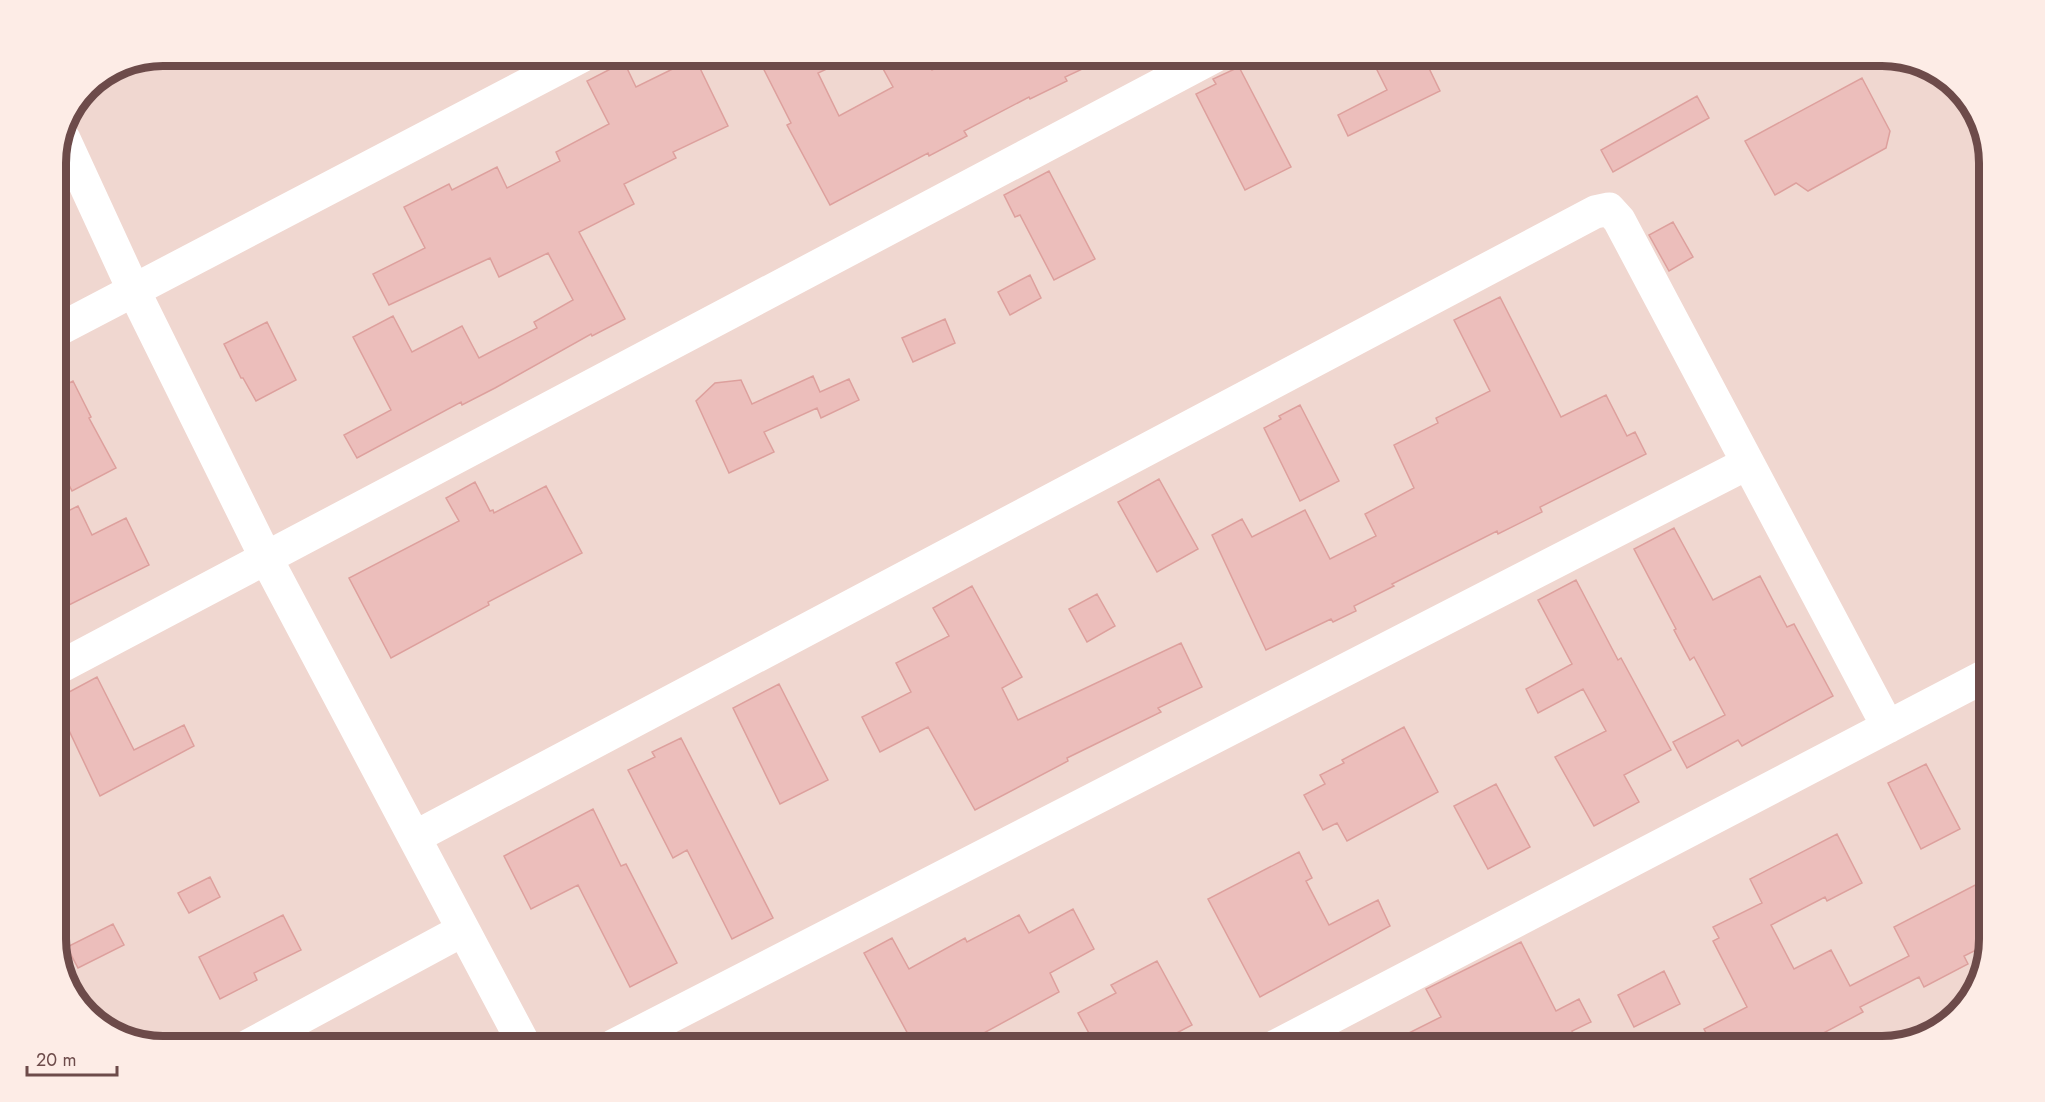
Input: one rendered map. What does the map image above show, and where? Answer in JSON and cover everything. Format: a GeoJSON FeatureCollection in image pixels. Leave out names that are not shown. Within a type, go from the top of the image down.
{"type":"FeatureCollection","features":[{"type":"Feature","properties":{"kind":"street"},"geometry":{"type":"LineString","coordinates":[[66,326],[563,66]]}},
{"type":"Feature","properties":{"kind":"street"},"geometry":{"type":"LineString","coordinates":[[66,664],[1196,66]]}},
{"type":"Feature","properties":{"kind":"street"},"geometry":{"type":"LineString","coordinates":[[68,147],[134,291],[266,558],[519,1036]]}},
{"type":"Feature","properties":{"kind":"street"},"geometry":{"type":"LineString","coordinates":[[415,837],[1595,212],[1609,209],[1619,220],[1888,727]]}},
{"type":"Feature","properties":{"kind":"street"},"geometry":{"type":"LineString","coordinates":[[634,1036],[1748,463]]}},
{"type":"Feature","properties":{"kind":"street"},"geometry":{"type":"LineString","coordinates":[[1297,1036],[1979,679]]}},
{"type":"Feature","properties":{"kind":"street"},"geometry":{"type":"LineString","coordinates":[[268,1036],[463,930]]}},
{"type":"Feature","properties":{"kind":"shaded area"},"geometry":{"type":"Polygon","coordinates":[[[1882,66],[1901,68],[1925,76],[1946,90],[1963,109],[1974,132],[1979,157],[1979,939],[1977,958],[1969,982],[1951,1008],[1930,1023],[1907,1033],[1882,1036],[163,1036],[138,1033],[120,1026],[99,1012],[82,993],[71,970],[66,945],[66,157],[69,138],[76,120],[99,90],[114,79],[132,71],[150,67],[1882,66]]]}},
{"type":"Feature","properties":{"kind":"building"},"geometry":{"type":"Polygon","coordinates":[[[616,66],[626,66],[636,87],[679,66],[699,66],[728,126],[673,152],[676,158],[624,184],[634,204],[579,232],[625,319],[592,336],[591,334],[495,388],[462,405],[461,402],[357,458],[344,435],[391,410],[353,337],[393,316],[412,352],[462,326],[479,358],[537,328],[534,322],[573,300],[548,253],[499,277],[490,258],[389,305],[373,274],[425,248],[404,207],[449,184],[452,190],[497,167],[507,188],[560,161],[556,152],[609,124],[587,81],[616,66]]]}},
{"type":"Feature","properties":{"kind":"building"},"geometry":{"type":"Polygon","coordinates":[[[762,66],[833,66],[818,73],[839,116],[893,87],[881,66],[930,66],[932,70],[940,66],[1004,66],[1005,68],[1009,66],[1089,66],[1065,77],[1067,81],[1030,99],[1029,97],[964,131],[967,136],[929,156],[928,153],[830,205],[787,125],[791,123],[762,66]]]}},
{"type":"Feature","properties":{"kind":"building"},"geometry":{"type":"Polygon","coordinates":[[[1375,66],[1428,66],[1440,91],[1348,136],[1338,115],[1387,90],[1375,66]]]}},
{"type":"Feature","properties":{"kind":"building"},"geometry":{"type":"Polygon","coordinates":[[[1239,67],[1291,167],[1245,190],[1196,94],[1216,84],[1213,79],[1239,67]]]}},
{"type":"Feature","properties":{"kind":"building"},"geometry":{"type":"Polygon","coordinates":[[[1862,78],[1890,131],[1886,148],[1808,191],[1796,183],[1775,195],[1745,141],[1862,78]]]}},
{"type":"Feature","properties":{"kind":"building"},"geometry":{"type":"Polygon","coordinates":[[[1697,96],[1709,118],[1613,172],[1601,150],[1697,96]]]}},
{"type":"Feature","properties":{"kind":"building"},"geometry":{"type":"Polygon","coordinates":[[[1049,171],[1095,259],[1054,280],[1020,215],[1015,217],[1004,195],[1049,171]]]}},
{"type":"Feature","properties":{"kind":"building"},"geometry":{"type":"Polygon","coordinates":[[[1673,222],[1693,257],[1669,271],[1649,235],[1673,222]]]}},
{"type":"Feature","properties":{"kind":"building"},"geometry":{"type":"Polygon","coordinates":[[[1030,275],[1041,298],[1010,315],[998,292],[1030,275]]]}},
{"type":"Feature","properties":{"kind":"building"},"geometry":{"type":"Polygon","coordinates":[[[1500,297],[1561,417],[1606,395],[1627,436],[1635,432],[1646,454],[1540,507],[1542,512],[1498,534],[1497,531],[1392,584],[1394,586],[1354,606],[1356,611],[1333,622],[1331,619],[1266,650],[1212,535],[1242,519],[1252,537],[1305,510],[1330,559],[1376,536],[1365,514],[1414,488],[1394,445],[1438,423],[1436,418],[1490,391],[1454,320],[1500,297]]]}},
{"type":"Feature","properties":{"kind":"building"},"geometry":{"type":"Polygon","coordinates":[[[945,319],[955,343],[913,362],[902,338],[945,319]]]}},
{"type":"Feature","properties":{"kind":"building"},"geometry":{"type":"Polygon","coordinates":[[[267,322],[296,380],[256,401],[241,378],[224,344],[267,322]]]}},
{"type":"Feature","properties":{"kind":"building"},"geometry":{"type":"Polygon","coordinates":[[[813,376],[820,392],[849,379],[859,400],[821,418],[817,408],[764,432],[774,452],[729,473],[696,401],[715,383],[741,380],[752,404],[813,376]]]}},
{"type":"Feature","properties":{"kind":"building"},"geometry":{"type":"Polygon","coordinates":[[[73,381],[91,417],[89,418],[116,468],[72,491],[66,479],[66,385],[73,381]]]}},
{"type":"Feature","properties":{"kind":"building"},"geometry":{"type":"Polygon","coordinates":[[[1300,405],[1339,481],[1300,501],[1264,428],[1281,419],[1279,416],[1300,405]]]}},
{"type":"Feature","properties":{"kind":"building"},"geometry":{"type":"Polygon","coordinates":[[[1159,479],[1198,549],[1157,572],[1118,502],[1159,479]]]}},
{"type":"Feature","properties":{"kind":"building"},"geometry":{"type":"Polygon","coordinates":[[[475,482],[490,511],[493,510],[494,513],[546,486],[582,553],[488,602],[489,605],[391,658],[349,578],[459,521],[446,498],[475,482]]]}},
{"type":"Feature","properties":{"kind":"building"},"geometry":{"type":"Polygon","coordinates":[[[78,506],[92,535],[126,518],[149,565],[69,605],[66,599],[66,512],[78,506]]]}},
{"type":"Feature","properties":{"kind":"building"},"geometry":{"type":"Polygon","coordinates":[[[1674,528],[1713,600],[1760,576],[1787,627],[1794,624],[1833,696],[1742,746],[1738,740],[1687,768],[1673,742],[1725,715],[1694,657],[1690,660],[1634,549],[1674,528]]]}},
{"type":"Feature","properties":{"kind":"building"},"geometry":{"type":"Polygon","coordinates":[[[1576,580],[1618,660],[1621,658],[1671,750],[1624,775],[1639,802],[1594,826],[1555,757],[1606,731],[1583,689],[1538,713],[1526,689],[1572,664],[1538,600],[1576,580]]]}},
{"type":"Feature","properties":{"kind":"building"},"geometry":{"type":"Polygon","coordinates":[[[972,586],[1022,677],[1002,688],[1018,720],[1181,643],[1202,687],[1158,708],[1161,712],[1067,758],[1068,761],[975,810],[928,727],[880,752],[862,717],[911,692],[896,663],[949,636],[933,608],[972,586]]]}},
{"type":"Feature","properties":{"kind":"building"},"geometry":{"type":"Polygon","coordinates":[[[1097,594],[1115,626],[1087,642],[1069,609],[1097,594]]]}},
{"type":"Feature","properties":{"kind":"building"},"geometry":{"type":"Polygon","coordinates":[[[97,677],[134,750],[184,725],[194,746],[100,796],[66,724],[66,694],[97,677]]]}},
{"type":"Feature","properties":{"kind":"building"},"geometry":{"type":"Polygon","coordinates":[[[779,684],[828,780],[780,804],[733,708],[779,684]]]}},
{"type":"Feature","properties":{"kind":"building"},"geometry":{"type":"Polygon","coordinates":[[[1404,727],[1438,792],[1347,841],[1337,823],[1323,830],[1304,795],[1325,784],[1320,775],[1344,763],[1342,760],[1404,727]]]}},
{"type":"Feature","properties":{"kind":"building"},"geometry":{"type":"Polygon","coordinates":[[[681,738],[773,918],[732,939],[687,850],[673,858],[628,770],[655,757],[652,752],[681,738]]]}},
{"type":"Feature","properties":{"kind":"building"},"geometry":{"type":"Polygon","coordinates":[[[1926,764],[1960,829],[1921,849],[1888,783],[1926,764]]]}},
{"type":"Feature","properties":{"kind":"building"},"geometry":{"type":"Polygon","coordinates":[[[1496,784],[1530,847],[1488,869],[1454,806],[1496,784]]]}},
{"type":"Feature","properties":{"kind":"building"},"geometry":{"type":"Polygon","coordinates":[[[593,809],[621,866],[626,864],[677,963],[630,987],[578,885],[531,909],[504,856],[593,809]]]}},
{"type":"Feature","properties":{"kind":"building"},"geometry":{"type":"Polygon","coordinates":[[[1837,834],[1862,883],[1827,901],[1825,897],[1771,925],[1794,969],[1831,950],[1850,986],[1909,956],[1894,927],[1979,883],[1978,949],[1964,956],[1968,964],[1924,987],[1919,977],[1860,1007],[1863,1012],[1818,1036],[1708,1036],[1704,1029],[1747,1007],[1713,941],[1719,938],[1713,927],[1762,903],[1750,879],[1837,834]]]}},
{"type":"Feature","properties":{"kind":"building"},"geometry":{"type":"Polygon","coordinates":[[[1299,852],[1312,878],[1306,881],[1329,925],[1378,900],[1390,926],[1260,997],[1208,899],[1299,852]]]}},
{"type":"Feature","properties":{"kind":"building"},"geometry":{"type":"Polygon","coordinates":[[[210,877],[220,897],[189,913],[178,893],[210,877]]]}},
{"type":"Feature","properties":{"kind":"building"},"geometry":{"type":"Polygon","coordinates":[[[1073,909],[1094,949],[1050,973],[1059,992],[978,1036],[909,1036],[864,953],[892,938],[909,969],[965,938],[967,942],[1019,915],[1029,933],[1073,909]]]}},
{"type":"Feature","properties":{"kind":"building"},"geometry":{"type":"Polygon","coordinates":[[[283,915],[301,950],[254,973],[257,980],[220,999],[199,957],[283,915]]]}},
{"type":"Feature","properties":{"kind":"building"},"geometry":{"type":"Polygon","coordinates":[[[113,924],[124,945],[78,968],[67,947],[113,924]]]}},
{"type":"Feature","properties":{"kind":"building"},"geometry":{"type":"Polygon","coordinates":[[[1521,942],[1556,1011],[1579,999],[1591,1022],[1572,1031],[1575,1036],[1403,1036],[1441,1017],[1426,989],[1521,942]]]}},
{"type":"Feature","properties":{"kind":"building"},"geometry":{"type":"Polygon","coordinates":[[[1157,961],[1192,1025],[1171,1036],[1091,1036],[1078,1013],[1116,993],[1111,985],[1157,961]]]}},
{"type":"Feature","properties":{"kind":"building"},"geometry":{"type":"Polygon","coordinates":[[[1664,971],[1680,1004],[1634,1027],[1618,995],[1664,971]]]}}]}
